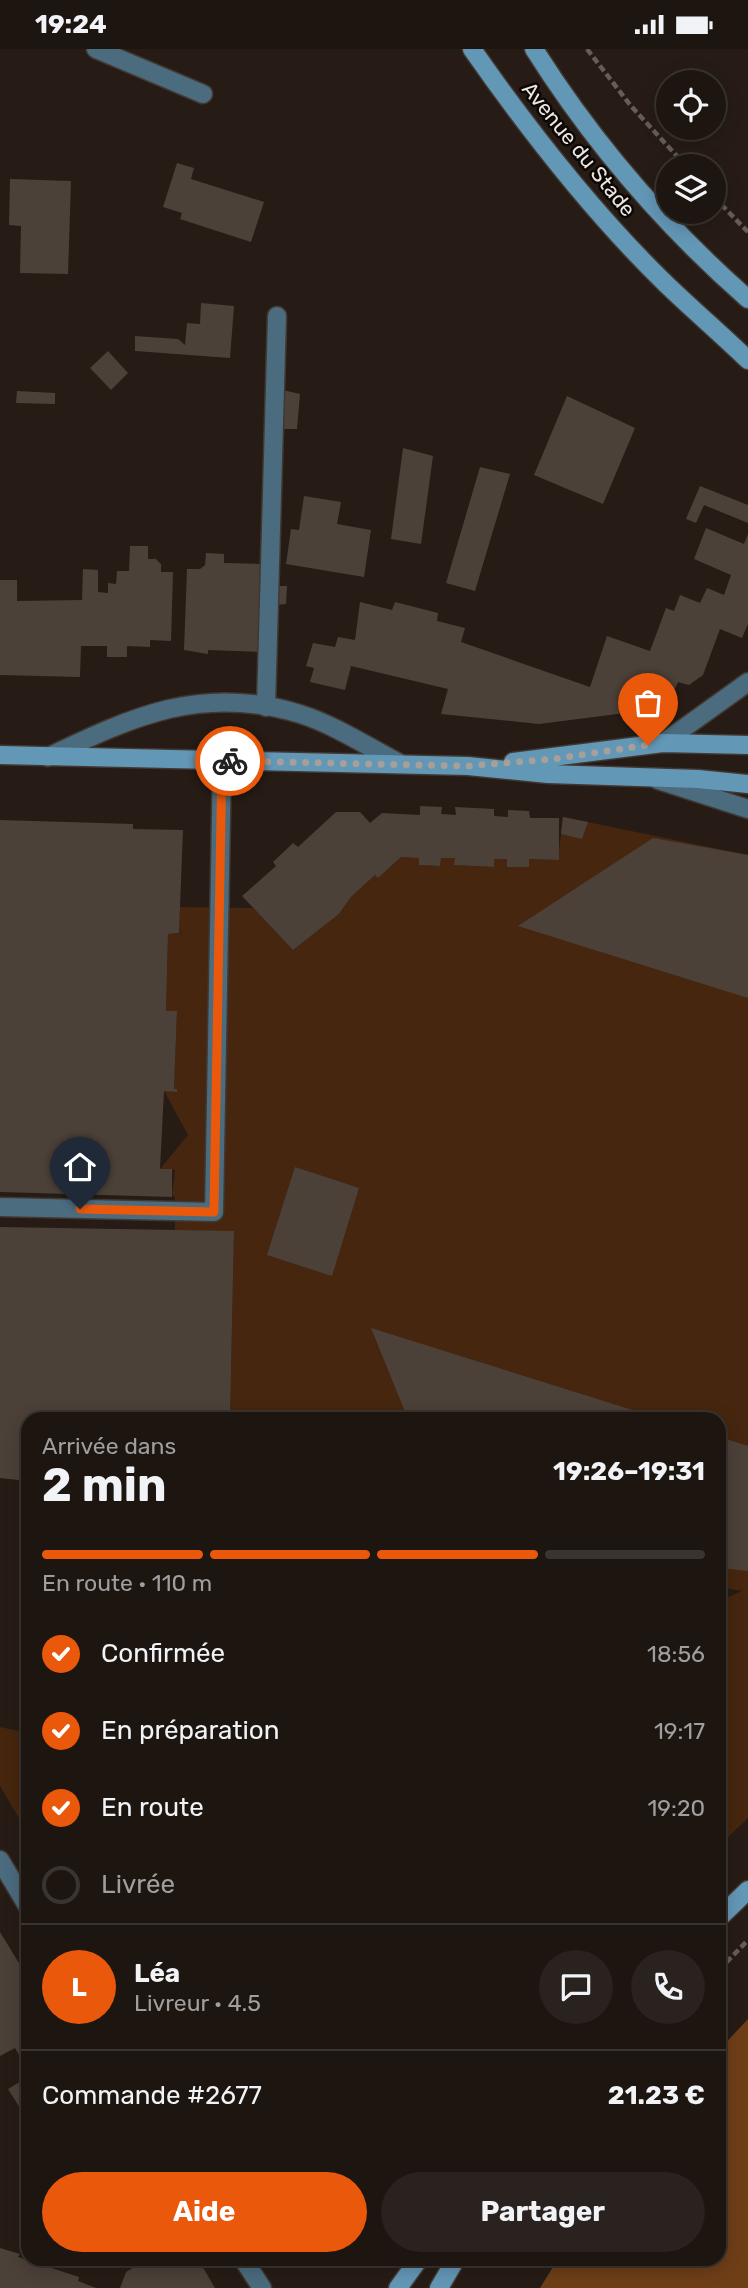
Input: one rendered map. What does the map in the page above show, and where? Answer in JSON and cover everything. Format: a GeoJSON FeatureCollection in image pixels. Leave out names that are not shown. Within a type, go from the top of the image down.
{"type":"FeatureCollection","features":[{"type":"Feature","properties":{"kind":"street"},"geometry":{"type":"LineString","coordinates":[[96,49],[203,94]]}},
{"type":"Feature","properties":{"kind":"street","name":"Avenue du Stade"},"geometry":{"type":"LineString","coordinates":[[472,49],[545,149],[600,213],[666,283],[748,360]]}},
{"type":"Feature","properties":{"kind":"street","name":"Avenue du Stade"},"geometry":{"type":"LineString","coordinates":[[534,49],[579,114],[633,182],[688,243],[748,299]]}},
{"type":"Feature","properties":{"kind":"street"},"geometry":{"type":"LineString","coordinates":[[266,707],[277,316]]}},
{"type":"Feature","properties":{"kind":"street"},"geometry":{"type":"LineString","coordinates":[[663,743],[748,683]]}},
{"type":"Feature","properties":{"kind":"street"},"geometry":{"type":"LineString","coordinates":[[48,757],[123,722],[164,708],[228,703],[266,707],[301,715],[401,764]]}},
{"type":"Feature","properties":{"kind":"street"},"geometry":{"type":"LineString","coordinates":[[468,766],[553,759],[663,743],[748,745]]}},
{"type":"Feature","properties":{"kind":"street"},"geometry":{"type":"LineString","coordinates":[[0,755],[468,766],[548,774],[748,784]]}},
{"type":"Feature","properties":{"kind":"street"},"geometry":{"type":"LineString","coordinates":[[0,1207],[214,1212],[222,761]]}},
{"type":"Feature","properties":{"kind":"street"},"geometry":{"type":"LineString","coordinates":[[648,777],[748,809]]}},
{"type":"Feature","properties":{"kind":"street"},"geometry":{"type":"LineString","coordinates":[[0,1860],[21,1895]]}},
{"type":"Feature","properties":{"kind":"street"},"geometry":{"type":"LineString","coordinates":[[726,1912],[748,1890]]}},
{"type":"Feature","properties":{"kind":"street"},"geometry":{"type":"LineString","coordinates":[[240,2266],[249,2288]]}},
{"type":"Feature","properties":{"kind":"street"},"geometry":{"type":"LineString","coordinates":[[248,2266],[262,2288]]}},
{"type":"Feature","properties":{"kind":"street"},"geometry":{"type":"LineString","coordinates":[[390,2288],[414,2266]]}},
{"type":"Feature","properties":{"kind":"street"},"geometry":{"type":"LineString","coordinates":[[398,2288],[414,2266]]}},
{"type":"Feature","properties":{"kind":"street"},"geometry":{"type":"LineString","coordinates":[[439,2288],[452,2266]]}},
{"type":"Feature","properties":{"kind":"path"},"geometry":{"type":"LineString","coordinates":[[587,49],[631,106],[675,154]]}},
{"type":"Feature","properties":{"kind":"path"},"geometry":{"type":"LineString","coordinates":[[726,209],[748,232]]}},
{"type":"Feature","properties":{"kind":"path"},"geometry":{"type":"LineString","coordinates":[[726,1962],[748,1940]]}},
{"type":"Feature","properties":{"kind":"shaded area"},"geometry":{"type":"Polygon","coordinates":[[[563,817],[748,855],[748,1818],[726,1839],[726,1598],[742,1591],[726,1588],[726,1412],[230,1412],[234,1232],[175,1230],[175,1197],[172,1195],[175,1170],[160,1169],[188,1135],[164,1091],[177,1089],[174,1089],[177,1011],[166,1011],[168,934],[182,933],[179,932],[180,907],[253,908],[293,950],[339,914],[351,897],[375,875],[378,878],[401,857],[419,858],[420,865],[440,866],[441,858],[455,858],[455,865],[493,867],[494,859],[507,859],[507,867],[529,867],[529,859],[558,860],[563,817]]]}},
{"type":"Feature","properties":{"kind":"shaded area"},"geometry":{"type":"Polygon","coordinates":[[[0,1727],[21,1732],[20,1820],[0,1786],[0,1727]]]}},
{"type":"Feature","properties":{"kind":"shaded area"},"geometry":{"type":"Polygon","coordinates":[[[748,2019],[748,2288],[540,2288],[554,2266],[726,2266],[726,2043],[748,2019]]]}},
{"type":"Feature","properties":{"kind":"building"},"geometry":{"type":"Polygon","coordinates":[[[177,163],[194,168],[191,179],[264,202],[251,242],[180,219],[182,213],[163,207],[177,163]]]}},
{"type":"Feature","properties":{"kind":"building"},"geometry":{"type":"Polygon","coordinates":[[[10,179],[71,181],[68,274],[20,273],[21,226],[9,225],[10,179]]]}},
{"type":"Feature","properties":{"kind":"building"},"geometry":{"type":"Polygon","coordinates":[[[201,303],[234,306],[230,358],[135,351],[135,336],[178,339],[185,345],[187,323],[200,324],[201,303]]]}},
{"type":"Feature","properties":{"kind":"building"},"geometry":{"type":"Polygon","coordinates":[[[108,351],[128,373],[111,390],[90,368],[108,351]]]}},
{"type":"Feature","properties":{"kind":"building"},"geometry":{"type":"Polygon","coordinates":[[[283,390],[300,394],[297,429],[283,429],[283,390]]]}},
{"type":"Feature","properties":{"kind":"building"},"geometry":{"type":"Polygon","coordinates":[[[17,391],[55,393],[55,404],[16,403],[17,391]]]}},
{"type":"Feature","properties":{"kind":"building"},"geometry":{"type":"Polygon","coordinates":[[[567,396],[635,428],[603,504],[534,475],[567,396]]]}},
{"type":"Feature","properties":{"kind":"building"},"geometry":{"type":"Polygon","coordinates":[[[403,448],[433,456],[421,544],[391,539],[403,448]]]}},
{"type":"Feature","properties":{"kind":"building"},"geometry":{"type":"Polygon","coordinates":[[[480,467],[510,474],[475,591],[446,583],[480,467]]]}},
{"type":"Feature","properties":{"kind":"building"},"geometry":{"type":"Polygon","coordinates":[[[700,486],[748,505],[748,523],[704,505],[696,523],[686,519],[700,486]]]}},
{"type":"Feature","properties":{"kind":"building"},"geometry":{"type":"Polygon","coordinates":[[[304,496],[341,502],[337,524],[371,530],[364,577],[286,564],[291,529],[299,530],[304,496]]]}},
{"type":"Feature","properties":{"kind":"building"},"geometry":{"type":"Polygon","coordinates":[[[706,528],[744,544],[748,534],[748,624],[742,638],[720,629],[703,675],[689,685],[678,682],[672,696],[655,709],[637,703],[633,712],[539,724],[441,714],[448,689],[351,666],[345,690],[310,682],[314,668],[306,666],[313,643],[335,647],[338,637],[355,640],[360,602],[392,610],[395,602],[438,613],[437,621],[465,628],[461,642],[590,687],[607,636],[650,651],[666,608],[674,611],[680,595],[700,603],[707,588],[724,595],[731,575],[694,559],[706,528]]]}},
{"type":"Feature","properties":{"kind":"building"},"geometry":{"type":"Polygon","coordinates":[[[130,546],[148,546],[148,559],[156,559],[161,564],[161,572],[173,572],[171,641],[150,640],[150,647],[127,646],[127,657],[107,657],[107,646],[81,646],[80,677],[0,675],[0,580],[17,580],[17,601],[82,600],[83,569],[98,570],[98,592],[108,593],[108,583],[116,584],[117,571],[129,571],[130,546]]]}},
{"type":"Feature","properties":{"kind":"building"},"geometry":{"type":"Polygon","coordinates":[[[206,553],[224,554],[224,563],[263,564],[260,652],[208,650],[208,654],[184,650],[187,569],[200,569],[205,565],[206,553]]]}},
{"type":"Feature","properties":{"kind":"building"},"geometry":{"type":"Polygon","coordinates":[[[277,586],[287,586],[286,604],[276,605],[277,586]]]}},
{"type":"Feature","properties":{"kind":"building"},"geometry":{"type":"Polygon","coordinates":[[[420,806],[442,807],[441,814],[456,815],[455,807],[494,809],[494,816],[508,817],[508,810],[529,811],[530,818],[559,818],[559,860],[529,859],[529,867],[507,867],[507,859],[494,859],[494,867],[454,865],[455,858],[441,858],[440,866],[419,865],[419,858],[401,857],[378,878],[375,875],[351,897],[339,914],[293,950],[242,896],[276,866],[273,862],[293,843],[298,847],[336,812],[360,812],[370,823],[382,813],[420,815],[420,806]]]}},
{"type":"Feature","properties":{"kind":"building"},"geometry":{"type":"Polygon","coordinates":[[[563,817],[588,822],[582,839],[561,834],[563,817]]]}},
{"type":"Feature","properties":{"kind":"building"},"geometry":{"type":"Polygon","coordinates":[[[0,820],[133,824],[133,829],[183,830],[179,933],[168,934],[166,1011],[177,1011],[174,1089],[177,1089],[177,1092],[164,1091],[160,1169],[172,1169],[172,1197],[0,1192],[0,820]]]}},
{"type":"Feature","properties":{"kind":"building"},"geometry":{"type":"Polygon","coordinates":[[[653,838],[748,855],[748,998],[518,926],[653,838]]]}},
{"type":"Feature","properties":{"kind":"building"},"geometry":{"type":"Polygon","coordinates":[[[295,1167],[359,1188],[332,1276],[267,1255],[295,1167]]]}},
{"type":"Feature","properties":{"kind":"building"},"geometry":{"type":"Polygon","coordinates":[[[0,1227],[234,1231],[230,1412],[21,1412],[21,1480],[0,1478],[0,1227]]]}},
{"type":"Feature","properties":{"kind":"building"},"geometry":{"type":"Polygon","coordinates":[[[371,1328],[639,1412],[405,1412],[371,1328]]]}},
{"type":"Feature","properties":{"kind":"building"},"geometry":{"type":"Polygon","coordinates":[[[726,1439],[748,1446],[748,1571],[726,1569],[726,1439]]]}},
{"type":"Feature","properties":{"kind":"building"},"geometry":{"type":"Polygon","coordinates":[[[0,1932],[21,1966],[21,2058],[15,2048],[0,2056],[0,1932]]]}},
{"type":"Feature","properties":{"kind":"building"},"geometry":{"type":"Polygon","coordinates":[[[21,2081],[21,2110],[8,2089],[21,2081]]]}},
{"type":"Feature","properties":{"kind":"building"},"geometry":{"type":"Polygon","coordinates":[[[0,2248],[20,2254],[18,2257],[21,2258],[21,2266],[45,2266],[79,2277],[78,2281],[96,2288],[0,2288],[0,2248]]]}},
{"type":"Feature","properties":{"kind":"building"},"geometry":{"type":"Polygon","coordinates":[[[136,2266],[202,2266],[215,2288],[120,2288],[126,2272],[136,2266]]]}},
{"type":"Feature","properties":{"kind":"way so far"},"geometry":{"type":"LineString","coordinates":[[230,761],[468,766],[553,759],[613,748],[648,745]]}},
{"type":"Feature","properties":{"kind":"route"},"geometry":{"type":"LineString","coordinates":[[80,1209],[214,1212],[222,761],[230,761]]}}]}
